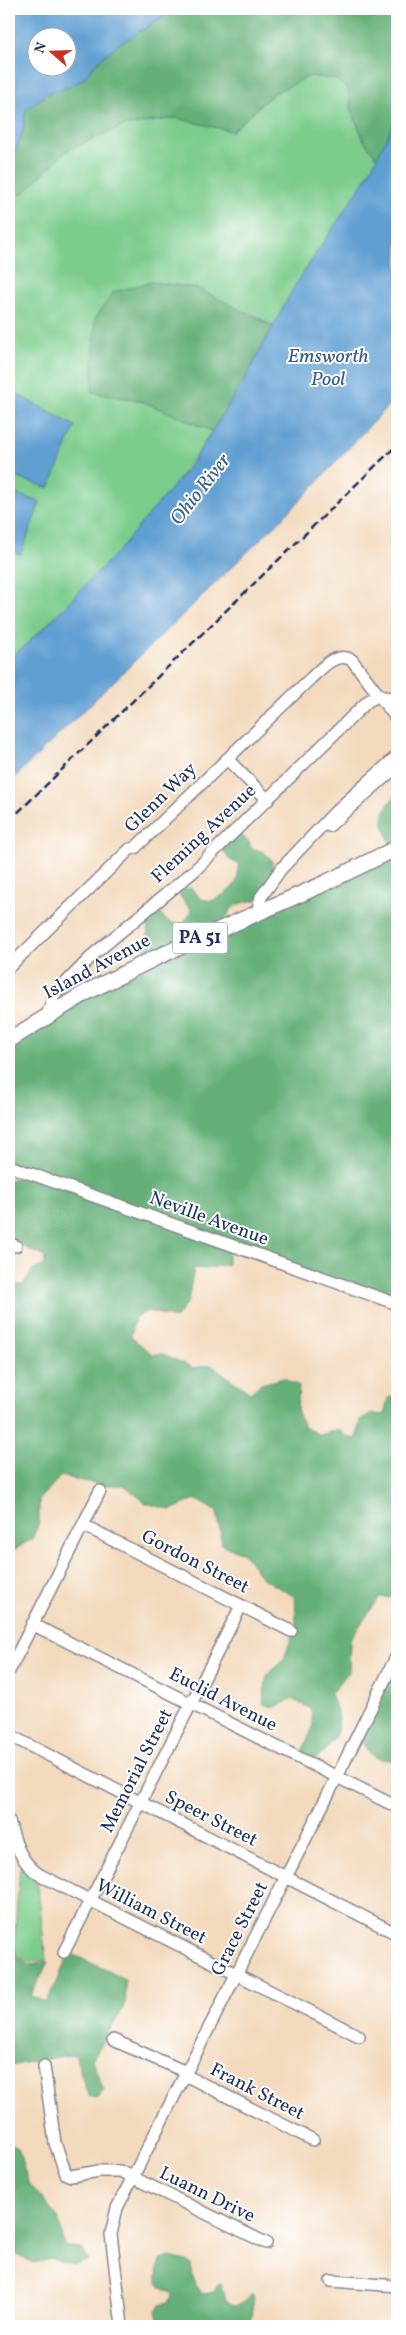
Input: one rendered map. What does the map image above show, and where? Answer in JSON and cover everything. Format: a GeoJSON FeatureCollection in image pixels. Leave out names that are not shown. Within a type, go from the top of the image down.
{"type":"FeatureCollection","features":[{"type":"Feature","properties":{"kind":"main road","name":"Island Avenue"},"geometry":{"type":"LineString","coordinates":[[9,1040],[87,992],[155,958],[319,886],[397,848]]}},
{"type":"Feature","properties":{"kind":"street","name":"Glenn Way"},"geometry":{"type":"LineString","coordinates":[[9,967],[311,678],[333,660],[341,657],[352,660],[378,696]]}},
{"type":"Feature","properties":{"kind":"street"},"geometry":{"type":"LineString","coordinates":[[378,696],[397,699]]}},
{"type":"Feature","properties":{"kind":"street"},"geometry":{"type":"LineString","coordinates":[[378,696],[397,719]]}},
{"type":"Feature","properties":{"kind":"street","name":"Fleming Avenue"},"geometry":{"type":"LineString","coordinates":[[47,1015],[54,995],[95,953],[194,871],[368,701],[378,696]]}},
{"type":"Feature","properties":{"kind":"street"},"geometry":{"type":"LineString","coordinates":[[257,913],[261,897],[271,881],[335,812],[397,756]]}},
{"type":"Feature","properties":{"kind":"street"},"geometry":{"type":"LineString","coordinates":[[227,759],[268,800]]}},
{"type":"Feature","properties":{"kind":"street"},"geometry":{"type":"LineString","coordinates":[[312,839],[341,818],[394,769]]}},
{"type":"Feature","properties":{"kind":"street","name":"Neville Avenue"},"geometry":{"type":"LineString","coordinates":[[9,1166],[397,1304]]}},
{"type":"Feature","properties":{"kind":"street"},"geometry":{"type":"LineString","coordinates":[[9,1671],[100,1491]]}},
{"type":"Feature","properties":{"kind":"street","name":"Gordon Street"},"geometry":{"type":"LineString","coordinates":[[83,1525],[290,1631]]}},
{"type":"Feature","properties":{"kind":"street","name":"Memorial Street"},"geometry":{"type":"LineString","coordinates":[[64,1952],[241,1606]]}},
{"type":"Feature","properties":{"kind":"street","name":"Euclid Avenue"},"geometry":{"type":"LineString","coordinates":[[32,1624],[397,1807]]}},
{"type":"Feature","properties":{"kind":"street","name":"Grace Street"},"geometry":{"type":"LineString","coordinates":[[122,2326],[111,2242],[113,2218],[397,1655]]}},
{"type":"Feature","properties":{"kind":"street","name":"Speer Street"},"geometry":{"type":"LineString","coordinates":[[9,1735],[397,1934]]}},
{"type":"Feature","properties":{"kind":"street","name":"William Street"},"geometry":{"type":"LineString","coordinates":[[9,1821],[13,1849],[32,1870],[359,2036]]}},
{"type":"Feature","properties":{"kind":"street","name":"Frank Street"},"geometry":{"type":"LineString","coordinates":[[113,2040],[186,2074],[313,2140]]}},
{"type":"Feature","properties":{"kind":"street","name":"Luann Drive"},"geometry":{"type":"LineString","coordinates":[[44,2066],[55,2144],[66,2174],[71,2176],[109,2170],[120,2172],[266,2243]]}},
{"type":"Feature","properties":{"kind":"street"},"geometry":{"type":"LineString","coordinates":[[331,2281],[397,2286]]}},
{"type":"Feature","properties":{"kind":"green space"},"geometry":{"type":"Polygon","coordinates":[[[177,9],[397,9],[397,117],[377,158],[363,139],[352,110],[348,89],[335,79],[310,76],[274,93],[232,131],[176,118],[123,126],[66,151],[25,192],[9,198],[9,168],[23,131],[25,114],[29,107],[50,92],[69,87],[83,80],[96,63],[116,46],[177,9]]]}},
{"type":"Feature","properties":{"kind":"green space"},"geometry":{"type":"Polygon","coordinates":[[[310,76],[335,79],[348,89],[352,110],[363,139],[377,158],[273,326],[249,312],[92,392],[142,401],[212,431],[167,493],[118,552],[9,660],[9,551],[21,554],[40,502],[9,492],[9,475],[49,488],[75,426],[9,390],[9,198],[25,192],[66,151],[123,126],[176,118],[232,131],[274,93],[310,76]]]}},
{"type":"Feature","properties":{"kind":"green space"},"geometry":{"type":"Polygon","coordinates":[[[152,282],[197,288],[273,326],[245,379],[212,431],[142,401],[92,392],[95,319],[113,292],[152,282]]]}},
{"type":"Feature","properties":{"kind":"green space"},"geometry":{"type":"Polygon","coordinates":[[[397,794],[397,845],[392,848],[383,820],[386,808],[397,794]]]}},
{"type":"Feature","properties":{"kind":"green space"},"geometry":{"type":"Polygon","coordinates":[[[236,830],[249,842],[251,848],[264,852],[272,860],[272,878],[257,900],[239,904],[231,910],[222,926],[148,959],[144,952],[148,931],[144,914],[155,906],[166,920],[178,924],[184,923],[192,911],[180,896],[179,893],[183,889],[191,888],[201,899],[212,901],[224,895],[236,882],[238,864],[230,860],[222,849],[236,830]]]}},
{"type":"Feature","properties":{"kind":"green space"},"geometry":{"type":"Polygon","coordinates":[[[397,851],[397,1062],[391,1086],[397,1093],[397,1304],[9,1163],[9,1043],[93,993],[397,851]]]}},
{"type":"Feature","properties":{"kind":"green space"},"geometry":{"type":"Polygon","coordinates":[[[26,1175],[228,1247],[228,1264],[205,1269],[194,1268],[188,1301],[176,1318],[148,1311],[135,1317],[131,1337],[152,1354],[163,1354],[194,1368],[211,1365],[250,1393],[261,1384],[284,1378],[299,1386],[297,1410],[304,1427],[320,1435],[339,1429],[346,1437],[357,1439],[360,1420],[370,1414],[384,1415],[388,1398],[397,1395],[397,1603],[393,1598],[380,1597],[350,1639],[349,1671],[331,1694],[338,1723],[335,1737],[315,1759],[305,1757],[303,1749],[313,1728],[311,1709],[292,1699],[273,1708],[263,1703],[267,1675],[284,1659],[296,1625],[295,1597],[262,1578],[243,1553],[222,1545],[217,1512],[195,1499],[171,1510],[146,1503],[124,1485],[102,1485],[61,1476],[39,1499],[39,1523],[32,1539],[9,1553],[9,1285],[23,1285],[32,1271],[44,1265],[45,1257],[9,1240],[9,1180],[26,1175]]]}},
{"type":"Feature","properties":{"kind":"green space"},"geometry":{"type":"Polygon","coordinates":[[[392,1668],[397,1671],[397,1755],[393,1760],[385,1760],[371,1755],[359,1735],[392,1668]]]}},
{"type":"Feature","properties":{"kind":"green space"},"geometry":{"type":"Polygon","coordinates":[[[20,1867],[37,1879],[46,1961],[27,1961],[17,1956],[14,1943],[20,1867]]]}},
{"type":"Feature","properties":{"kind":"green space"},"geometry":{"type":"Polygon","coordinates":[[[9,1945],[13,1947],[16,1957],[31,1965],[48,1962],[31,1995],[46,2003],[70,1953],[125,1979],[126,2003],[92,2060],[104,2091],[96,2098],[88,2096],[75,2054],[9,2066],[9,1945]]]}},
{"type":"Feature","properties":{"kind":"green space"},"geometry":{"type":"Polygon","coordinates":[[[9,2143],[18,2148],[28,2182],[58,2217],[65,2247],[81,2248],[88,2260],[75,2265],[51,2259],[33,2263],[9,2251],[9,2143]]]}},
{"type":"Feature","properties":{"kind":"green space"},"geometry":{"type":"Polygon","coordinates":[[[170,2257],[187,2261],[191,2265],[195,2285],[203,2294],[214,2292],[219,2283],[222,2284],[226,2301],[236,2306],[244,2302],[252,2293],[254,2297],[250,2322],[254,2326],[178,2326],[175,2323],[158,2319],[156,2312],[160,2305],[169,2303],[172,2298],[172,2293],[161,2288],[157,2281],[161,2260],[170,2257]]]}},
{"type":"Feature","properties":{"kind":"water"},"geometry":{"type":"Polygon","coordinates":[[[9,9],[177,9],[116,46],[96,63],[83,79],[69,87],[50,92],[29,107],[25,114],[23,131],[9,168],[9,9]]]}},
{"type":"Feature","properties":{"kind":"water","name":"Emsworth Pool"},"geometry":{"type":"Polygon","coordinates":[[[397,117],[397,396],[298,503],[9,783],[9,660],[45,627],[118,551],[190,466],[245,379],[295,285],[367,177],[397,117]]]}},
{"type":"Feature","properties":{"kind":"water"},"geometry":{"type":"Polygon","coordinates":[[[9,390],[75,426],[49,488],[9,475],[9,390]]]}},
{"type":"Feature","properties":{"kind":"water"},"geometry":{"type":"Polygon","coordinates":[[[9,492],[40,502],[21,554],[9,551],[9,492]]]}},
{"type":"Feature","properties":{"kind":"railway"},"geometry":{"type":"LineString","coordinates":[[9,821],[397,445]]}},
{"type":"Feature","properties":{"kind":"water label","name":"Ohio River"},"geometry":{"type":"Point","coordinates":[201,490]}}]}
